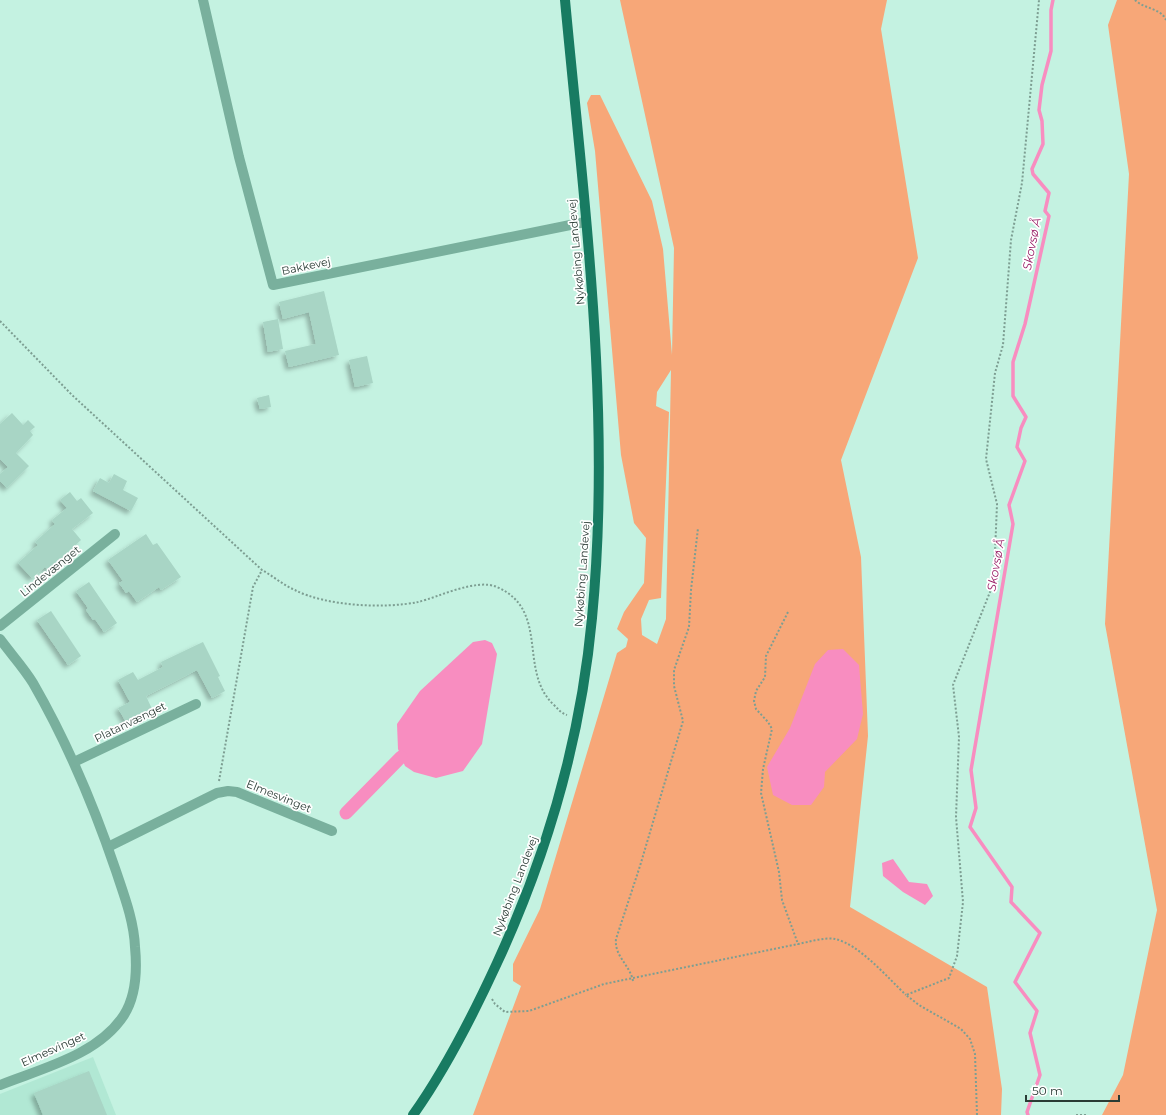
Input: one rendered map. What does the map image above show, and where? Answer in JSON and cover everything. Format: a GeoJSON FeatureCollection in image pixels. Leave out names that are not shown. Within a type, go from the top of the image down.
{"type":"FeatureCollection","features":[{"type":"Feature","properties":{"kind":"main road","name":"Nykøbing Landevej"},"geometry":{"type":"LineString","coordinates":[[413,1115],[469,1021],[508,939],[538,862],[561,787],[577,718],[592,620],[599,504],[599,420],[595,336],[565,0]]}},
{"type":"Feature","properties":{"kind":"street","name":"Bakkevej"},"geometry":{"type":"LineString","coordinates":[[203,0],[239,157],[273,286],[585,222]]}},
{"type":"Feature","properties":{"kind":"street","name":"Lindevænget"},"geometry":{"type":"LineString","coordinates":[[0,626],[115,534]]}},
{"type":"Feature","properties":{"kind":"street","name":"Elmesvinget"},"geometry":{"type":"LineString","coordinates":[[0,639],[32,681],[74,762],[108,847],[127,906],[135,946],[136,982],[125,1014],[105,1037],[82,1052],[0,1085]]}},
{"type":"Feature","properties":{"kind":"street","name":"Platanvænget"},"geometry":{"type":"LineString","coordinates":[[74,762],[196,704]]}},
{"type":"Feature","properties":{"kind":"street","name":"Elmesvinget"},"geometry":{"type":"LineString","coordinates":[[108,847],[217,793],[228,791],[237,792],[332,831]]}},
{"type":"Feature","properties":{"kind":"path"},"geometry":{"type":"LineString","coordinates":[[906,995],[949,978],[957,956],[963,902],[956,817],[959,737],[953,685],[990,592],[997,504],[986,459],[995,373],[1003,345],[1011,240],[1022,183],[1039,0]]}},
{"type":"Feature","properties":{"kind":"path"},"geometry":{"type":"LineString","coordinates":[[1135,0],[1141,6],[1154,9],[1164,15],[1166,20]]}},
{"type":"Feature","properties":{"kind":"path"},"geometry":{"type":"LineString","coordinates":[[0,321],[72,395],[262,570],[296,591],[329,602],[382,605],[417,602],[478,584],[495,586],[510,594],[522,606],[529,622],[538,683],[547,698],[562,713],[577,718]]}},
{"type":"Feature","properties":{"kind":"path"},"geometry":{"type":"LineString","coordinates":[[633,979],[615,945],[683,721],[674,686],[674,670],[689,627],[690,590],[698,528]]}},
{"type":"Feature","properties":{"kind":"path"},"geometry":{"type":"LineString","coordinates":[[217,793],[253,587],[262,570]]}},
{"type":"Feature","properties":{"kind":"path"},"geometry":{"type":"LineString","coordinates":[[788,612],[766,656],[764,677],[756,691],[754,701],[756,709],[768,722],[772,729],[763,769],[761,793],[779,872],[782,900],[798,944]]}},
{"type":"Feature","properties":{"kind":"path"},"geometry":{"type":"LineString","coordinates":[[484,990],[495,1004],[505,1012],[529,1011],[604,984],[798,944],[834,939],[847,943],[860,952],[906,995],[919,1005],[961,1029],[970,1040],[975,1054],[977,1115]]}},
{"type":"Feature","properties":{"kind":"path"},"geometry":{"type":"LineString","coordinates":[[1076,1115],[1088,1115]]}},
{"type":"Feature","properties":{"kind":"shaded area"},"geometry":{"type":"Polygon","coordinates":[[[620,0],[887,0],[881,29],[918,258],[841,460],[861,557],[868,736],[850,907],[987,987],[1002,1089],[1001,1115],[473,1115],[521,986],[513,981],[513,964],[540,909],[617,653],[626,647],[628,639],[617,629],[624,612],[644,583],[646,538],[634,523],[621,455],[595,151],[587,103],[591,95],[600,95],[652,201],[663,249],[672,355],[674,248],[620,0]],[[671,370],[657,392],[656,406],[669,412],[661,598],[649,600],[641,619],[642,635],[657,644],[666,619],[671,370]]]}},
{"type":"Feature","properties":{"kind":"shaded area"},"geometry":{"type":"Polygon","coordinates":[[[1117,0],[1166,0],[1166,1115],[1102,1115],[1123,1075],[1157,910],[1105,624],[1129,174],[1108,25],[1117,0]]]}},
{"type":"Feature","properties":{"kind":"shaded area"},"geometry":{"type":"Polygon","coordinates":[[[485,640],[492,643],[497,654],[482,744],[463,771],[436,778],[414,772],[405,766],[398,749],[397,724],[420,691],[473,642],[485,640]]]}},
{"type":"Feature","properties":{"kind":"shaded area"},"geometry":{"type":"Polygon","coordinates":[[[843,649],[859,665],[863,714],[857,739],[825,772],[824,787],[811,805],[792,805],[773,795],[767,767],[790,728],[815,664],[828,650],[843,649]]]}},
{"type":"Feature","properties":{"kind":"shaded area"},"geometry":{"type":"Polygon","coordinates":[[[893,859],[909,882],[927,884],[933,896],[925,905],[903,892],[883,876],[882,863],[893,859]]]}},
{"type":"Feature","properties":{"kind":"shaded area"},"geometry":{"type":"Polygon","coordinates":[[[93,1057],[116,1115],[0,1115],[0,1094],[93,1057]]]}},
{"type":"Feature","properties":{"kind":"building"},"geometry":{"type":"Polygon","coordinates":[[[324,291],[339,355],[289,367],[285,351],[316,344],[309,312],[283,319],[279,302],[324,291]]]}},
{"type":"Feature","properties":{"kind":"building"},"geometry":{"type":"Polygon","coordinates":[[[278,319],[283,349],[268,352],[263,322],[278,319]]]}},
{"type":"Feature","properties":{"kind":"building"},"geometry":{"type":"Polygon","coordinates":[[[367,356],[373,383],[355,387],[349,360],[367,356]]]}},
{"type":"Feature","properties":{"kind":"building"},"geometry":{"type":"Polygon","coordinates":[[[269,395],[271,407],[260,409],[257,398],[269,395]]]}},
{"type":"Feature","properties":{"kind":"building"},"geometry":{"type":"Polygon","coordinates":[[[12,413],[23,425],[28,420],[35,427],[30,431],[33,435],[16,453],[29,466],[7,488],[0,481],[0,474],[8,467],[0,459],[0,424],[12,413]]]}},
{"type":"Feature","properties":{"kind":"building"},"geometry":{"type":"Polygon","coordinates":[[[114,474],[127,481],[123,490],[138,498],[131,511],[93,491],[100,478],[109,483],[114,474]]]}},
{"type":"Feature","properties":{"kind":"building"},"geometry":{"type":"Polygon","coordinates":[[[70,492],[77,501],[81,498],[93,513],[72,529],[81,540],[48,570],[45,567],[32,578],[18,563],[38,545],[35,542],[55,524],[52,520],[67,508],[60,500],[70,492]]]}},
{"type":"Feature","properties":{"kind":"building"},"geometry":{"type":"Polygon","coordinates":[[[146,534],[153,545],[157,543],[181,577],[161,590],[159,587],[137,602],[129,591],[126,593],[119,583],[123,581],[108,560],[146,534]]]}},
{"type":"Feature","properties":{"kind":"building"},"geometry":{"type":"Polygon","coordinates":[[[89,582],[117,623],[104,632],[95,619],[93,620],[86,610],[88,608],[76,591],[89,582]]]}},
{"type":"Feature","properties":{"kind":"building"},"geometry":{"type":"Polygon","coordinates":[[[51,611],[81,656],[68,665],[37,620],[51,611]]]}},
{"type":"Feature","properties":{"kind":"building"},"geometry":{"type":"Polygon","coordinates":[[[203,642],[220,676],[218,677],[225,691],[212,698],[197,670],[146,696],[152,709],[126,722],[118,708],[130,702],[118,680],[133,672],[138,680],[163,667],[161,662],[203,642]]]}},
{"type":"Feature","properties":{"kind":"building"},"geometry":{"type":"Polygon","coordinates":[[[89,1071],[107,1115],[43,1115],[34,1093],[89,1071]]]}},
{"type":"Feature","properties":{"kind":"waterway","name":"Skovsø Å"},"geometry":{"type":"LineString","coordinates":[[1028,1115],[1027,1112],[1040,1075],[1030,1033],[1037,1011],[1015,982],[1040,933],[1011,902],[1012,887],[970,827],[976,808],[971,770],[1013,524],[1009,505],[1025,461],[1017,447],[1021,428],[1026,417],[1013,396],[1013,362],[1025,324],[1049,216],[1045,211],[1049,193],[1033,174],[1032,169],[1043,144],[1042,121],[1039,110],[1042,85],[1051,51],[1051,10],[1053,0]]}},
{"type":"Feature","properties":{"kind":"waterway"},"geometry":{"type":"LineString","coordinates":[[346,813],[401,757]]}}]}
